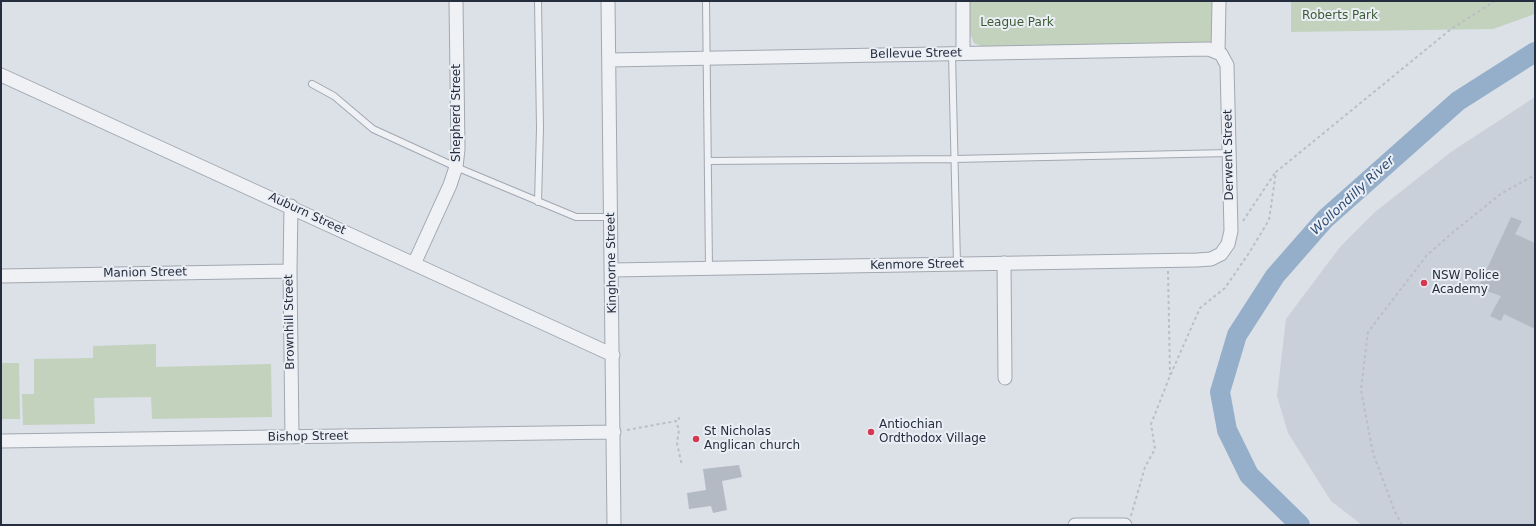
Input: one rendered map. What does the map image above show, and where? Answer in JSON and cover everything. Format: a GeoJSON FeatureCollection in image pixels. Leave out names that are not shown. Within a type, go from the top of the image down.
{"type":"FeatureCollection","features":[{"type":"Feature","properties":{"kind":"street","name":"Shepherd Street"},"geometry":{"type":"LineString","coordinates":[[414,264],[450,186],[456,167],[458,149],[456,1]]}},
{"type":"Feature","properties":{"kind":"street","name":"Kinghorne Street"},"geometry":{"type":"LineString","coordinates":[[608,1],[613,355],[621,431],[614,525]]}},
{"type":"Feature","properties":{"kind":"street"},"geometry":{"type":"LineString","coordinates":[[957,53],[963,1]]}},
{"type":"Feature","properties":{"kind":"street"},"geometry":{"type":"LineString","coordinates":[[1219,1],[1219,53]]}},
{"type":"Feature","properties":{"kind":"street","name":"Bellevue Street"},"geometry":{"type":"LineString","coordinates":[[609,60],[1196,48],[1209,49],[1219,53]]}},
{"type":"Feature","properties":{"kind":"street","name":"Derwent Street"},"geometry":{"type":"LineString","coordinates":[[1219,53],[1227,65],[1228,77],[1230,231],[1228,244],[1221,254]]}},
{"type":"Feature","properties":{"kind":"street","name":"Auburn Street"},"geometry":{"type":"LineString","coordinates":[[1,75],[291,206],[613,355]]}},
{"type":"Feature","properties":{"kind":"street","name":"Brownhill Street"},"geometry":{"type":"LineString","coordinates":[[291,206],[290,271],[292,437]]}},
{"type":"Feature","properties":{"kind":"street","name":"Kenmore Street"},"geometry":{"type":"LineString","coordinates":[[612,270],[1168,261],[1211,259],[1221,254]]}},
{"type":"Feature","properties":{"kind":"street"},"geometry":{"type":"LineString","coordinates":[[1004,263],[1005,378]]}},
{"type":"Feature","properties":{"kind":"street","name":"Manion Street"},"geometry":{"type":"LineString","coordinates":[[1,276],[290,271]]}},
{"type":"Feature","properties":{"kind":"street","name":"Bishop Street"},"geometry":{"type":"LineString","coordinates":[[1,441],[621,431]]}},
{"type":"Feature","properties":{"kind":"street"},"geometry":{"type":"LineString","coordinates":[[1075,525],[1128,521]]}},
{"type":"Feature","properties":{"kind":"lane"},"geometry":{"type":"LineString","coordinates":[[538,1],[540,128],[538,202]]}},
{"type":"Feature","properties":{"kind":"lane"},"geometry":{"type":"LineString","coordinates":[[706,1],[709,269]]}},
{"type":"Feature","properties":{"kind":"lane"},"geometry":{"type":"LineString","coordinates":[[957,53],[954,159],[957,264]]}},
{"type":"Feature","properties":{"kind":"lane"},"geometry":{"type":"LineString","coordinates":[[312,84],[334,96],[373,129],[456,167],[576,217],[611,217]]}},
{"type":"Feature","properties":{"kind":"lane"},"geometry":{"type":"LineString","coordinates":[[708,161],[954,159],[1229,153]]}},
{"type":"Feature","properties":{"kind":"path"},"geometry":{"type":"LineString","coordinates":[[1241,224],[1276,172],[1451,29],[1495,1]]}},
{"type":"Feature","properties":{"kind":"path"},"geometry":{"type":"LineString","coordinates":[[1128,521],[1144,467],[1155,449],[1151,424],[1170,376],[1200,308],[1225,288],[1270,220],[1276,172]]}},
{"type":"Feature","properties":{"kind":"path"},"geometry":{"type":"LineString","coordinates":[[1402,525],[1395,512],[1373,454],[1361,390],[1368,332],[1427,255],[1502,193],[1535,175]]}},
{"type":"Feature","properties":{"kind":"path"},"geometry":{"type":"LineString","coordinates":[[1168,261],[1170,376]]}},
{"type":"Feature","properties":{"kind":"path"},"geometry":{"type":"LineString","coordinates":[[621,431],[676,421],[679,430],[677,443],[682,466]]}},
{"type":"Feature","properties":{"kind":"shaded area","name":"NSW Police Academy"},"geometry":{"type":"Polygon","coordinates":[[[1535,97],[1535,525],[1362,525],[1331,501],[1288,433],[1277,396],[1286,319],[1340,247],[1375,212],[1451,152],[1535,97]]]}},
{"type":"Feature","properties":{"kind":"green space","name":"League Park"},"geometry":{"type":"Polygon","coordinates":[[[968,1],[1215,1],[1214,43],[981,46],[974,43],[969,31],[968,1]]]}},
{"type":"Feature","properties":{"kind":"green space","name":"Roberts Park"},"geometry":{"type":"Polygon","coordinates":[[[1291,1],[1535,1],[1535,14],[1493,29],[1291,32],[1291,1]]]}},
{"type":"Feature","properties":{"kind":"green space"},"geometry":{"type":"Polygon","coordinates":[[[156,344],[156,367],[271,364],[272,417],[152,419],[151,397],[94,398],[95,424],[23,425],[22,394],[34,394],[34,359],[93,358],[93,346],[156,344]]]}},
{"type":"Feature","properties":{"kind":"green space"},"geometry":{"type":"Polygon","coordinates":[[[1,363],[19,363],[20,419],[1,419],[1,363]]]}},
{"type":"Feature","properties":{"kind":"building"},"geometry":{"type":"Polygon","coordinates":[[[1511,217],[1522,221],[1515,234],[1535,243],[1535,329],[1504,314],[1501,321],[1490,316],[1501,296],[1478,288],[1511,217]]]}},
{"type":"Feature","properties":{"kind":"building"},"geometry":{"type":"Polygon","coordinates":[[[739,465],[742,477],[722,481],[727,510],[713,513],[711,506],[689,509],[687,493],[706,490],[703,469],[739,465]]]}},
{"type":"Feature","properties":{"kind":"waterway","name":"Wollondilly River"},"geometry":{"type":"LineString","coordinates":[[1300,525],[1249,475],[1227,430],[1220,392],[1237,335],[1275,276],[1325,219],[1458,101],[1535,52]]}},
{"type":"Feature","properties":{"kind":"place","name":"NSW Police Academy"},"geometry":{"type":"Point","coordinates":[1424,283]}},
{"type":"Feature","properties":{"kind":"place","name":"Antiochian Ordthodox Village"},"geometry":{"type":"Point","coordinates":[871,432]}},
{"type":"Feature","properties":{"kind":"place","name":"St Nicholas Anglican church"},"geometry":{"type":"Point","coordinates":[696,439]}}]}
